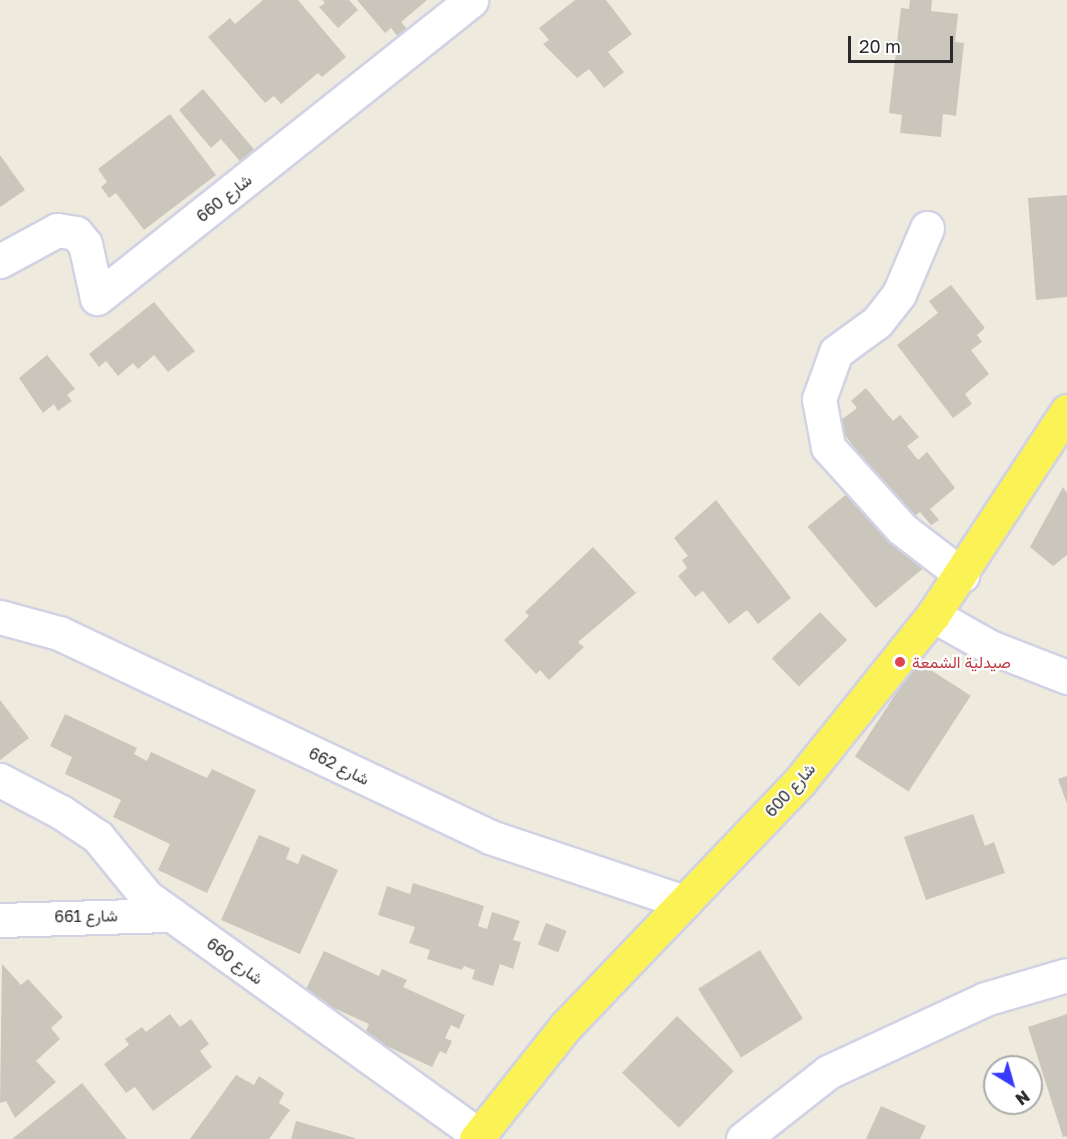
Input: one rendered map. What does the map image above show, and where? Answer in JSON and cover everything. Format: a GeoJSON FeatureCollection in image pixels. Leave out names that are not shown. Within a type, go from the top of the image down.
{"type":"FeatureCollection","features":[{"type":"Feature","properties":{"kind":"main road","name":"شارع 600"},"geometry":{"type":"LineString","coordinates":[[478,1137],[566,1026],[800,781],[933,615],[962,575],[1067,411]]}},
{"type":"Feature","properties":{"kind":"street","name":"شارع 660"},"geometry":{"type":"LineString","coordinates":[[0,261],[57,230],[76,233],[85,244],[97,298],[471,0]]}},
{"type":"Feature","properties":{"kind":"street"},"geometry":{"type":"LineString","coordinates":[[927,228],[899,294],[877,322],[836,352],[819,399],[828,447],[902,529],[962,575]]}},
{"type":"Feature","properties":{"kind":"street"},"geometry":{"type":"LineString","coordinates":[[933,615],[990,647],[1067,677]]}},
{"type":"Feature","properties":{"kind":"street","name":"شارع 662"},"geometry":{"type":"LineString","coordinates":[[0,617],[59,633],[490,837],[684,902]]}},
{"type":"Feature","properties":{"kind":"street","name":"شارع 660"},"geometry":{"type":"LineString","coordinates":[[0,780],[61,812],[98,837],[132,882],[172,915],[478,1137]]}},
{"type":"Feature","properties":{"kind":"street","name":"شارع 661"},"geometry":{"type":"LineString","coordinates":[[0,920],[172,915]]}},
{"type":"Feature","properties":{"kind":"street"},"geometry":{"type":"LineString","coordinates":[[743,1139],[828,1072],[985,999],[1067,975]]}},
{"type":"Feature","properties":{"kind":"building"},"geometry":{"type":"Polygon","coordinates":[[[263,0],[298,0],[346,57],[322,77],[318,73],[281,104],[274,96],[265,103],[208,37],[230,18],[235,24],[263,0]]]}},
{"type":"Feature","properties":{"kind":"building"},"geometry":{"type":"Polygon","coordinates":[[[322,0],[349,0],[358,10],[338,28],[319,7],[325,3],[322,0]]]}},
{"type":"Feature","properties":{"kind":"building"},"geometry":{"type":"Polygon","coordinates":[[[357,0],[427,0],[401,22],[408,30],[399,38],[391,28],[385,33],[357,0]]]}},
{"type":"Feature","properties":{"kind":"building"},"geometry":{"type":"Polygon","coordinates":[[[575,0],[606,0],[632,34],[608,52],[624,72],[604,88],[589,69],[577,78],[543,44],[549,40],[539,28],[575,0]]]}},
{"type":"Feature","properties":{"kind":"building"},"geometry":{"type":"Polygon","coordinates":[[[910,0],[932,0],[931,11],[958,14],[955,42],[964,43],[956,116],[943,114],[941,137],[900,133],[902,115],[889,113],[901,8],[909,9],[910,0]]]}},
{"type":"Feature","properties":{"kind":"building"},"geometry":{"type":"Polygon","coordinates":[[[203,89],[258,154],[244,166],[221,139],[211,148],[179,110],[203,89]]]}},
{"type":"Feature","properties":{"kind":"building"},"geometry":{"type":"Polygon","coordinates":[[[170,114],[216,175],[144,230],[116,193],[109,198],[101,187],[107,182],[98,169],[170,114]]]}},
{"type":"Feature","properties":{"kind":"building"},"geometry":{"type":"Polygon","coordinates":[[[0,155],[25,190],[0,207],[0,155]]]}},
{"type":"Feature","properties":{"kind":"building"},"geometry":{"type":"Polygon","coordinates":[[[1067,195],[1067,297],[1036,300],[1028,198],[1067,195]]]}},
{"type":"Feature","properties":{"kind":"building"},"geometry":{"type":"Polygon","coordinates":[[[951,285],[985,328],[977,335],[982,342],[971,350],[989,374],[965,394],[972,404],[953,418],[897,345],[938,313],[929,301],[951,285]]]}},
{"type":"Feature","properties":{"kind":"building"},"geometry":{"type":"Polygon","coordinates":[[[154,302],[195,351],[168,372],[154,355],[138,369],[133,363],[118,376],[106,361],[99,367],[89,354],[154,302]]]}},
{"type":"Feature","properties":{"kind":"building"},"geometry":{"type":"Polygon","coordinates":[[[47,355],[75,389],[67,395],[72,401],[58,411],[54,404],[43,413],[19,378],[47,355]]]}},
{"type":"Feature","properties":{"kind":"building"},"geometry":{"type":"Polygon","coordinates":[[[866,388],[893,421],[900,415],[919,437],[907,446],[918,460],[927,452],[955,488],[930,509],[939,520],[931,525],[920,512],[905,523],[845,450],[852,444],[836,424],[857,408],[851,401],[866,388]]]}},
{"type":"Feature","properties":{"kind":"building"},"geometry":{"type":"Polygon","coordinates":[[[855,487],[923,568],[876,608],[808,527],[855,487]]]}},
{"type":"Feature","properties":{"kind":"building"},"geometry":{"type":"Polygon","coordinates":[[[1063,487],[1067,493],[1067,555],[1053,566],[1030,547],[1063,487]]]}},
{"type":"Feature","properties":{"kind":"building"},"geometry":{"type":"Polygon","coordinates":[[[716,500],[791,598],[758,624],[747,610],[729,624],[703,591],[695,597],[678,576],[687,568],[682,560],[688,556],[674,538],[716,500]]]}},
{"type":"Feature","properties":{"kind":"building"},"geometry":{"type":"Polygon","coordinates":[[[593,547],[636,593],[578,642],[584,647],[549,680],[540,670],[536,674],[504,640],[529,616],[525,612],[593,547]]]}},
{"type":"Feature","properties":{"kind":"building"},"geometry":{"type":"Polygon","coordinates":[[[820,612],[847,640],[799,687],[772,659],[820,612]]]}},
{"type":"Feature","properties":{"kind":"building"},"geometry":{"type":"Polygon","coordinates":[[[917,661],[971,696],[909,791],[855,757],[917,661]]]}},
{"type":"Feature","properties":{"kind":"building"},"geometry":{"type":"Polygon","coordinates":[[[0,700],[29,738],[0,760],[0,700]]]}},
{"type":"Feature","properties":{"kind":"building"},"geometry":{"type":"Polygon","coordinates":[[[65,714],[137,748],[134,754],[147,761],[151,752],[207,778],[212,769],[256,790],[207,893],[158,870],[170,844],[113,817],[121,800],[65,774],[72,757],[50,746],[65,714]]]}},
{"type":"Feature","properties":{"kind":"building"},"geometry":{"type":"Polygon","coordinates":[[[1067,776],[1067,804],[1058,779],[1067,776]]]}},
{"type":"Feature","properties":{"kind":"building"},"geometry":{"type":"Polygon","coordinates":[[[973,814],[985,846],[994,842],[1005,873],[926,900],[904,837],[973,814]]]}},
{"type":"Feature","properties":{"kind":"building"},"geometry":{"type":"Polygon","coordinates":[[[259,835],[290,848],[286,859],[298,864],[302,854],[338,870],[300,954],[221,920],[259,835]]]}},
{"type":"Feature","properties":{"kind":"building"},"geometry":{"type":"Polygon","coordinates":[[[413,883],[484,906],[478,926],[487,929],[492,912],[520,921],[513,940],[521,942],[513,969],[500,964],[493,986],[472,979],[475,970],[464,966],[462,970],[427,959],[430,950],[409,943],[415,927],[378,915],[387,886],[410,894],[413,883]]]}},
{"type":"Feature","properties":{"kind":"building"},"geometry":{"type":"Polygon","coordinates":[[[546,923],[567,931],[558,952],[538,944],[546,923]]]}},
{"type":"Feature","properties":{"kind":"building"},"geometry":{"type":"Polygon","coordinates":[[[760,950],[803,1019],[741,1057],[698,989],[760,950]]]}},
{"type":"Feature","properties":{"kind":"building"},"geometry":{"type":"Polygon","coordinates":[[[324,951],[379,976],[382,969],[407,980],[403,987],[465,1015],[459,1029],[451,1025],[445,1038],[452,1041],[446,1054],[440,1051],[432,1067],[380,1043],[378,1047],[362,1040],[369,1024],[336,1009],[332,1019],[299,1004],[324,951]]]}},
{"type":"Feature","properties":{"kind":"building"},"geometry":{"type":"Polygon","coordinates":[[[2,964],[21,985],[28,979],[63,1017],[51,1028],[60,1039],[36,1061],[56,1082],[15,1118],[6,1101],[0,1103],[2,964]]]}},
{"type":"Feature","properties":{"kind":"building"},"geometry":{"type":"Polygon","coordinates":[[[170,1014],[180,1027],[191,1019],[209,1044],[200,1051],[212,1067],[153,1111],[135,1087],[126,1093],[104,1064],[129,1045],[125,1039],[142,1027],[146,1032],[170,1014]]]}},
{"type":"Feature","properties":{"kind":"building"},"geometry":{"type":"Polygon","coordinates":[[[1067,1014],[1067,1136],[1063,1137],[1043,1074],[1043,1055],[1037,1055],[1028,1027],[1067,1014]]]}},
{"type":"Feature","properties":{"kind":"building"},"geometry":{"type":"Polygon","coordinates":[[[677,1016],[734,1071],[679,1128],[622,1073],[677,1016]]]}},
{"type":"Feature","properties":{"kind":"building"},"geometry":{"type":"Polygon","coordinates":[[[236,1075],[254,1085],[259,1076],[284,1093],[279,1103],[290,1110],[269,1139],[190,1139],[236,1075]]]}},
{"type":"Feature","properties":{"kind":"building"},"geometry":{"type":"Polygon","coordinates":[[[82,1083],[127,1139],[12,1139],[82,1083]]]}},
{"type":"Feature","properties":{"kind":"building"},"geometry":{"type":"Polygon","coordinates":[[[881,1106],[926,1126],[920,1139],[866,1139],[881,1106]]]}},
{"type":"Feature","properties":{"kind":"building"},"geometry":{"type":"Polygon","coordinates":[[[296,1121],[355,1138],[355,1139],[291,1139],[296,1121]]]}},
{"type":"Feature","properties":{"kind":"place","name":"صيدلية الشمعة"},"geometry":{"type":"Point","coordinates":[900,662]}}]}
